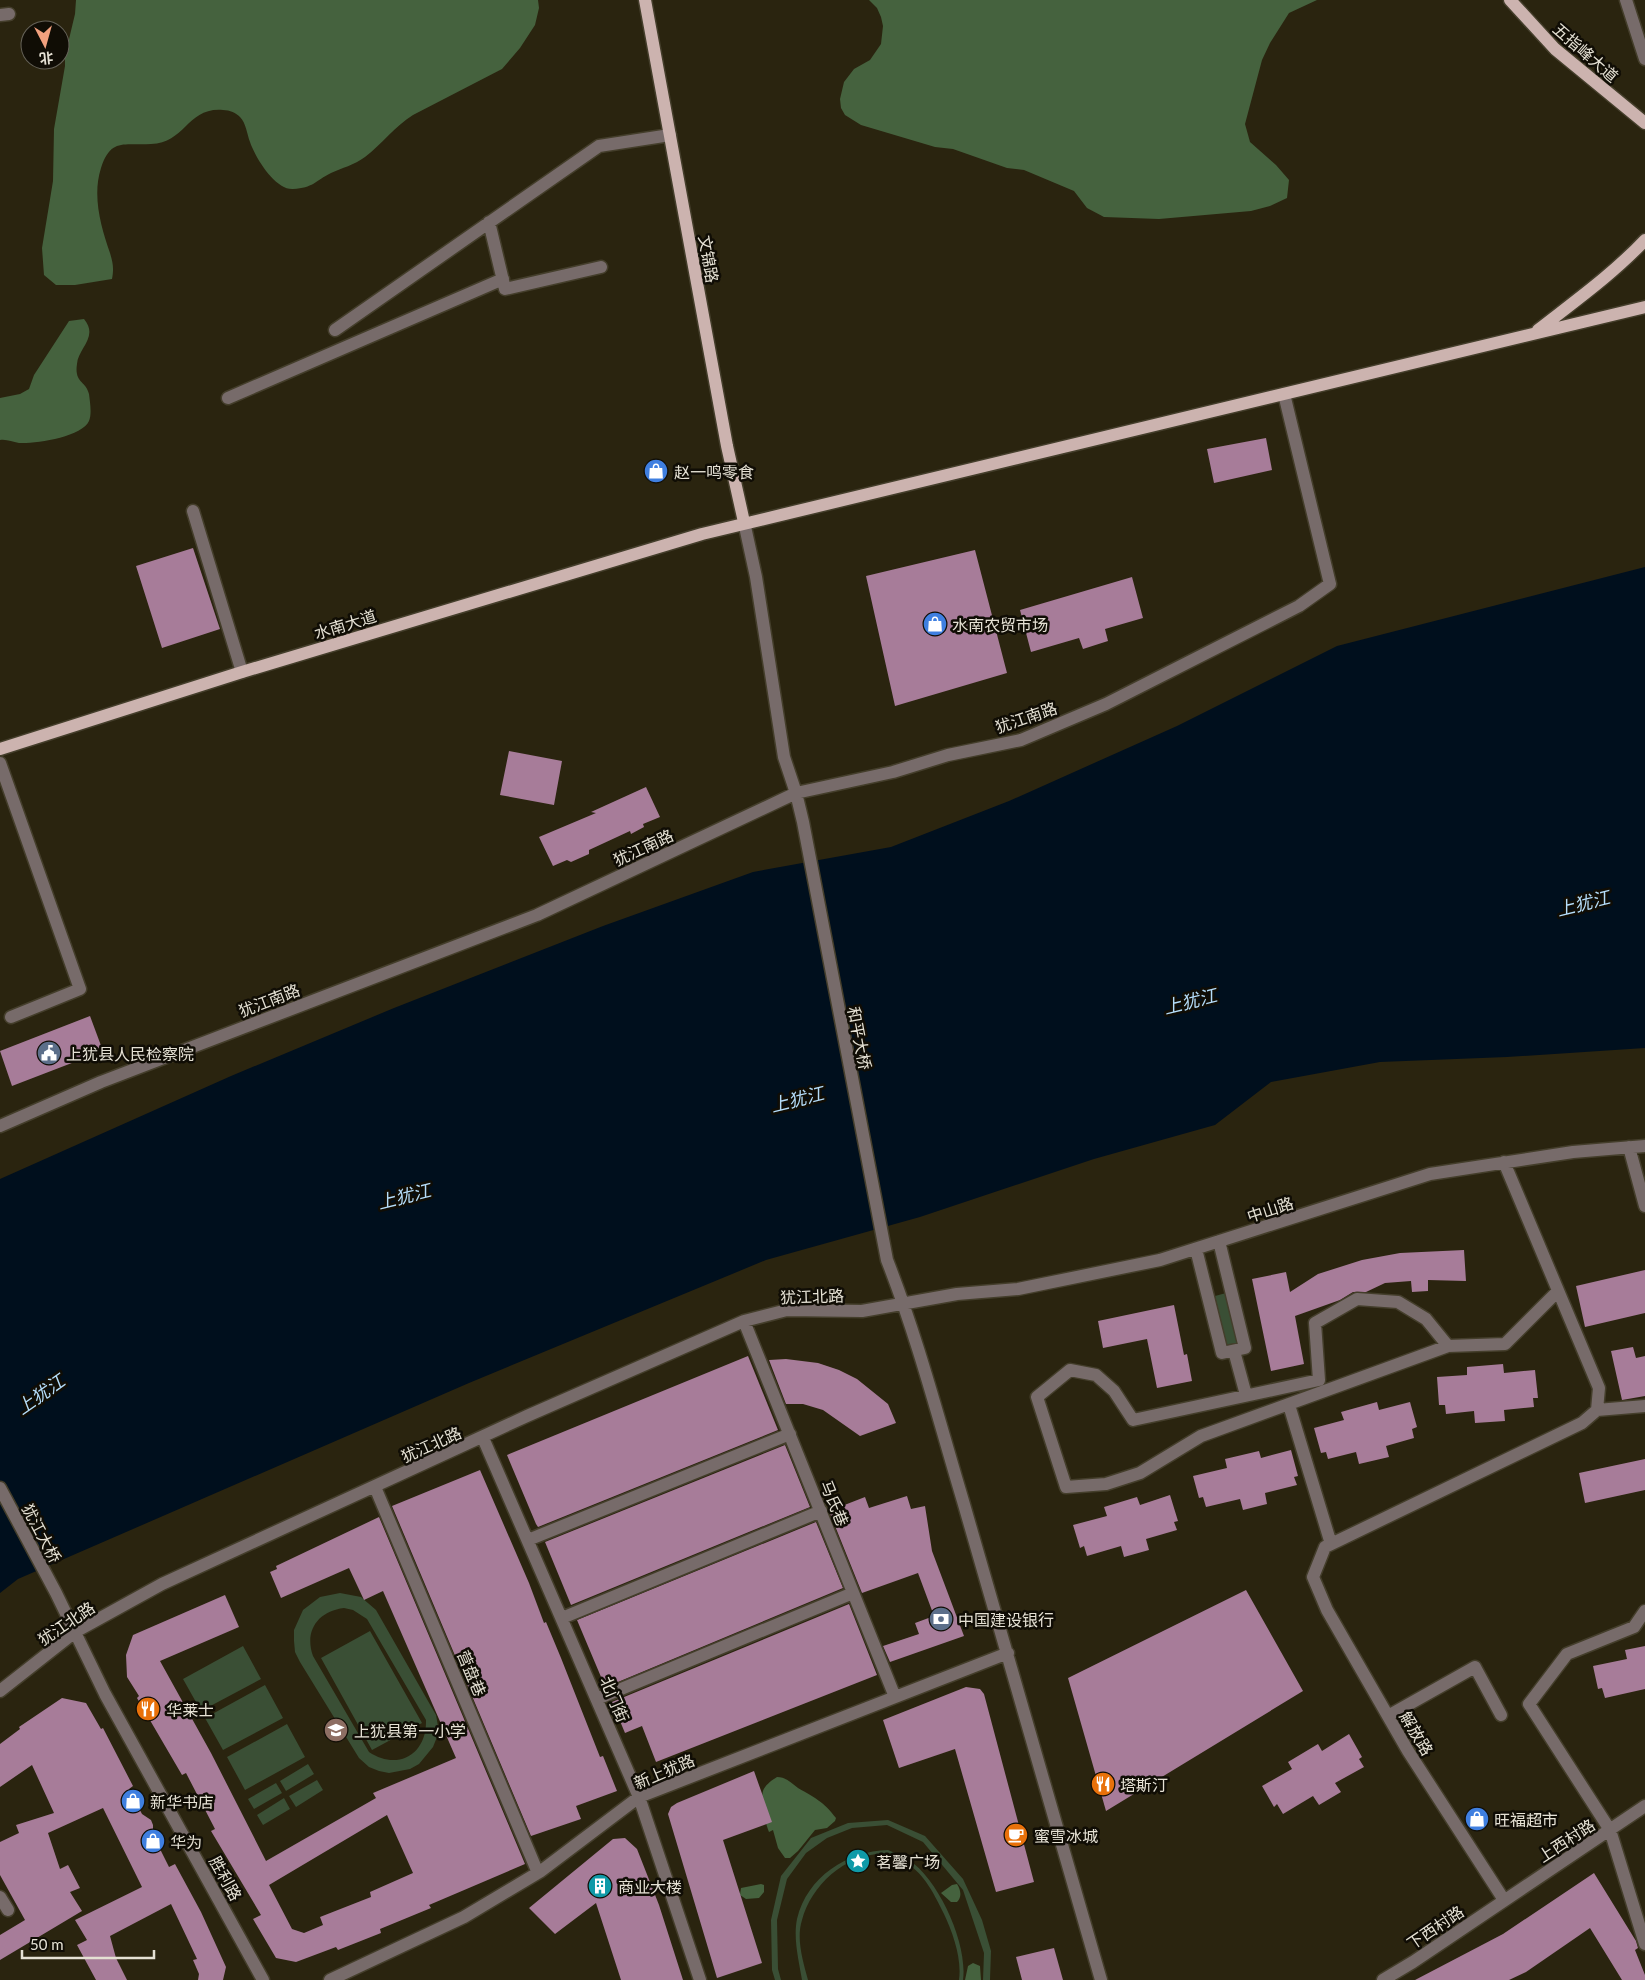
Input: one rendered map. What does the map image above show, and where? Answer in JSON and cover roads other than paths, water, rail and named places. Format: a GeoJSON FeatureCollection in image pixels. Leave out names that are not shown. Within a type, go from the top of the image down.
{"type":"FeatureCollection","features":[{"type":"Feature","properties":{"kind":"main road","name":"文锦路"},"geometry":{"type":"LineString","coordinates":[[645,0],[727,446],[744,522]]}},
{"type":"Feature","properties":{"kind":"main road","name":"五指峰大道"},"geometry":{"type":"LineString","coordinates":[[1510,0],[1555,49],[1644,124]]}},
{"type":"Feature","properties":{"kind":"main road"},"geometry":{"type":"LineString","coordinates":[[1533,334],[1600,282],[1628,258],[1645,240]]}},
{"type":"Feature","properties":{"kind":"main road","name":"水南大道"},"geometry":{"type":"LineString","coordinates":[[0,750],[242,672],[744,522],[1645,306]]}},
{"type":"Feature","properties":{"kind":"street"},"geometry":{"type":"LineString","coordinates":[[1626,0],[1645,59]]}},
{"type":"Feature","properties":{"kind":"street"},"geometry":{"type":"LineString","coordinates":[[335,330],[599,146],[670,135]]}},
{"type":"Feature","properties":{"kind":"street"},"geometry":{"type":"LineString","coordinates":[[489,222],[505,289],[601,267]]}},
{"type":"Feature","properties":{"kind":"street"},"geometry":{"type":"LineString","coordinates":[[228,398],[502,279]]}},
{"type":"Feature","properties":{"kind":"street","name":"犹江南路"},"geometry":{"type":"LineString","coordinates":[[0,1126],[101,1082],[536,915],[796,793],[893,772],[948,755],[1021,740],[1106,704],[1299,606],[1330,584],[1284,394]]}},
{"type":"Feature","properties":{"kind":"street"},"geometry":{"type":"LineString","coordinates":[[193,511],[242,672]]}},
{"type":"Feature","properties":{"kind":"street","name":"和平大桥"},"geometry":{"type":"LineString","coordinates":[[744,522],[756,577],[784,757],[796,793],[802,822],[887,1260],[904,1303],[1008,1653],[1037,1762],[1101,1980]]}},
{"type":"Feature","properties":{"kind":"street"},"geometry":{"type":"LineString","coordinates":[[0,763],[80,989],[10,1017]]}},
{"type":"Feature","properties":{"kind":"street","name":"中山路"},"geometry":{"type":"LineString","coordinates":[[904,1303],[956,1294],[1018,1288],[1160,1260],[1430,1174],[1572,1152],[1645,1146]]}},
{"type":"Feature","properties":{"kind":"street"},"geometry":{"type":"LineString","coordinates":[[1629,1147],[1645,1206]]}},
{"type":"Feature","properties":{"kind":"street"},"geometry":{"type":"LineString","coordinates":[[1504,1162],[1599,1388],[1597,1410]]}},
{"type":"Feature","properties":{"kind":"street"},"geometry":{"type":"LineString","coordinates":[[1196,1248],[1222,1353],[1245,1348],[1220,1241]]}},
{"type":"Feature","properties":{"kind":"street"},"geometry":{"type":"LineString","coordinates":[[1448,1346],[1426,1319],[1398,1302],[1358,1299],[1315,1323],[1319,1380],[1133,1420],[1114,1391],[1096,1375],[1070,1370],[1037,1396],[1066,1487],[1106,1484],[1140,1473],[1201,1436],[1448,1346],[1505,1344],[1558,1291]]}},
{"type":"Feature","properties":{"kind":"street","name":"犹江北路"},"geometry":{"type":"LineString","coordinates":[[0,1691],[75,1632],[162,1584],[483,1438],[527,1416],[744,1321],[787,1310],[862,1311],[904,1303]]}},
{"type":"Feature","properties":{"kind":"street","name":"马氏巷"},"geometry":{"type":"LineString","coordinates":[[744,1321],[895,1697]]}},
{"type":"Feature","properties":{"kind":"street"},"geometry":{"type":"LineString","coordinates":[[1234,1351],[1246,1395]]}},
{"type":"Feature","properties":{"kind":"street"},"geometry":{"type":"LineString","coordinates":[[1289,1404],[1331,1544],[1582,1423],[1597,1410],[1645,1406]]}},
{"type":"Feature","properties":{"kind":"street"},"geometry":{"type":"LineString","coordinates":[[528,1540],[790,1434]]}},
{"type":"Feature","properties":{"kind":"street","name":"北门街"},"geometry":{"type":"LineString","coordinates":[[483,1438],[639,1797],[700,1980]]}},
{"type":"Feature","properties":{"kind":"street","name":"营盘巷"},"geometry":{"type":"LineString","coordinates":[[375,1487],[538,1873]]}},
{"type":"Feature","properties":{"kind":"street","name":"犹江大桥"},"geometry":{"type":"LineString","coordinates":[[0,1488],[56,1592],[75,1632]]}},
{"type":"Feature","properties":{"kind":"street"},"geometry":{"type":"LineString","coordinates":[[562,1618],[821,1511]]}},
{"type":"Feature","properties":{"kind":"street","name":"解放路"},"geometry":{"type":"LineString","coordinates":[[1331,1544],[1325,1547],[1313,1577],[1327,1610],[1408,1751],[1504,1900]]}},
{"type":"Feature","properties":{"kind":"street"},"geometry":{"type":"LineString","coordinates":[[597,1699],[853,1593]]}},
{"type":"Feature","properties":{"kind":"street"},"geometry":{"type":"LineString","coordinates":[[1645,1611],[1634,1627],[1567,1654],[1529,1704],[1610,1830],[1645,1944]]}},
{"type":"Feature","properties":{"kind":"street","name":"胜利路"},"geometry":{"type":"LineString","coordinates":[[75,1632],[105,1694],[264,1980]]}},
{"type":"Feature","properties":{"kind":"street","name":"新上犹路"},"geometry":{"type":"LineString","coordinates":[[330,1980],[464,1917],[538,1873],[639,1797],[1008,1653]]}},
{"type":"Feature","properties":{"kind":"street"},"geometry":{"type":"LineString","coordinates":[[1388,1716],[1475,1668],[1502,1715]]}},
{"type":"Feature","properties":{"kind":"street","name":"上西村路"},"geometry":{"type":"LineString","coordinates":[[1504,1900],[1645,1806]]}},
{"type":"Feature","properties":{"kind":"street"},"geometry":{"type":"LineString","coordinates":[[0,1897],[8,1910]]}},
{"type":"Feature","properties":{"kind":"street","name":"下西村路"},"geometry":{"type":"LineString","coordinates":[[1383,1980],[1413,1962],[1504,1900]]}},
{"type":"Feature","properties":{"kind":"water","name":"上犹江"},"geometry":{"type":"Polygon","coordinates":[[[1645,567],[1645,1048],[1507,1057],[1380,1062],[1271,1082],[1215,1125],[1094,1159],[920,1217],[766,1260],[469,1383],[18,1579],[0,1593],[0,1179],[231,1076],[394,1008],[603,926],[753,872],[891,847],[1009,801],[1177,726],[1337,646],[1645,567]]]}},
{"type":"Feature","properties":{"kind":"place","name":"赵一鸣零食"},"geometry":{"type":"Point","coordinates":[656,471]}},
{"type":"Feature","properties":{"kind":"place","name":"水南农贸市场"},"geometry":{"type":"Point","coordinates":[935,624]}},
{"type":"Feature","properties":{"kind":"place","name":"上犹县人民检察院"},"geometry":{"type":"Point","coordinates":[49,1053]}},
{"type":"Feature","properties":{"kind":"place","name":"中国建设银行"},"geometry":{"type":"Point","coordinates":[941,1619]}},
{"type":"Feature","properties":{"kind":"place","name":"华莱士"},"geometry":{"type":"Point","coordinates":[148,1709]}},
{"type":"Feature","properties":{"kind":"place","name":"上犹县第一小学"},"geometry":{"type":"Point","coordinates":[336,1730]}},
{"type":"Feature","properties":{"kind":"place","name":"塔斯汀"},"geometry":{"type":"Point","coordinates":[1103,1784]}},
{"type":"Feature","properties":{"kind":"place","name":"新华书店"},"geometry":{"type":"Point","coordinates":[133,1801]}},
{"type":"Feature","properties":{"kind":"place","name":"旺福超市"},"geometry":{"type":"Point","coordinates":[1477,1819]}},
{"type":"Feature","properties":{"kind":"place","name":"蜜雪冰城"},"geometry":{"type":"Point","coordinates":[1016,1835]}},
{"type":"Feature","properties":{"kind":"place","name":"华为"},"geometry":{"type":"Point","coordinates":[153,1841]}},
{"type":"Feature","properties":{"kind":"place","name":"茗馨广场"},"geometry":{"type":"Point","coordinates":[858,1861]}},
{"type":"Feature","properties":{"kind":"place","name":"商业大楼"},"geometry":{"type":"Point","coordinates":[600,1886]}}]}
